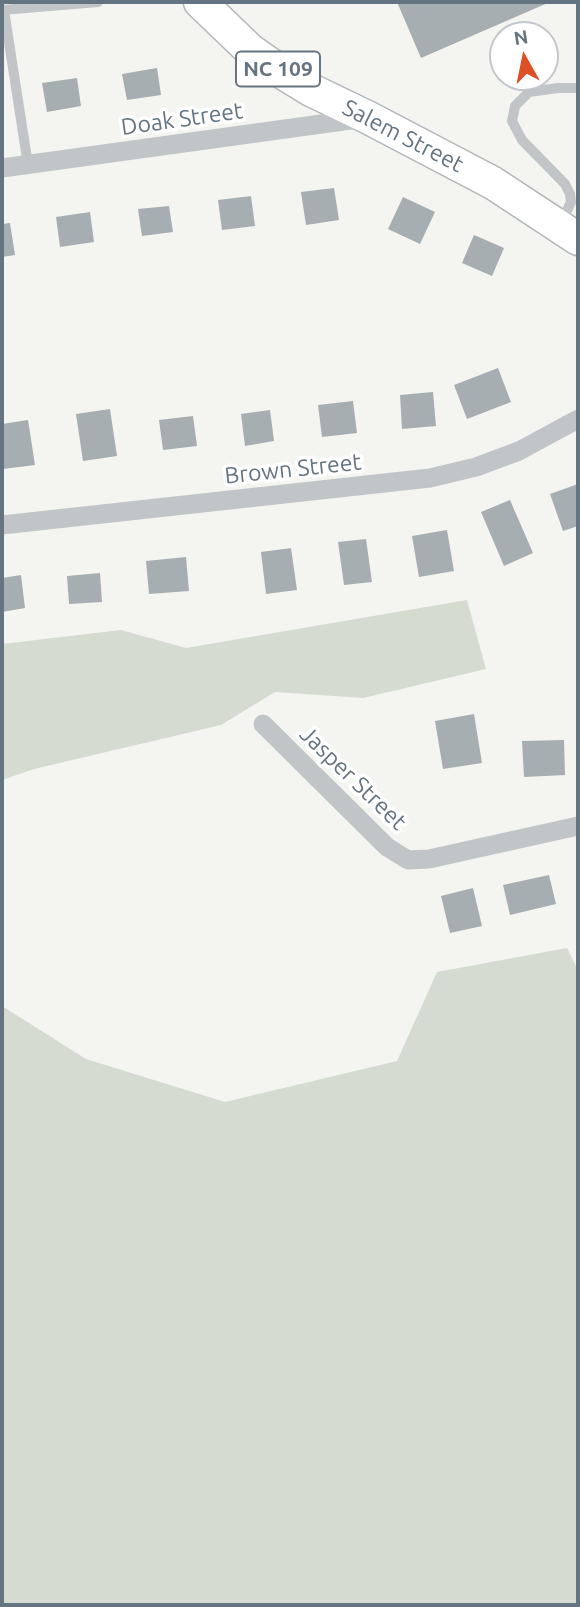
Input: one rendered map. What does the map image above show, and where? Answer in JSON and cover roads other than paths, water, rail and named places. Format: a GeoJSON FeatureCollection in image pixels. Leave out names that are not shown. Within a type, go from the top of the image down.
{"type":"FeatureCollection","features":[{"type":"Feature","properties":{"kind":"main road","name":"Salem Street"},"geometry":{"type":"LineString","coordinates":[[200,2],[250,50],[311,90],[493,183],[569,233]]}},
{"type":"Feature","properties":{"kind":"street","name":"Doak Street"},"geometry":{"type":"LineString","coordinates":[[2,167],[369,118]]}},
{"type":"Feature","properties":{"kind":"street","name":"Brown Street"},"geometry":{"type":"LineString","coordinates":[[2,525],[430,478],[476,467],[519,451],[578,419]]}},
{"type":"Feature","properties":{"kind":"street","name":"Jasper Street"},"geometry":{"type":"LineString","coordinates":[[263,724],[387,847],[408,860],[429,859],[578,826]]}},
{"type":"Feature","properties":{"kind":"lane"},"geometry":{"type":"LineString","coordinates":[[28,165],[6,9],[98,2]]}},
{"type":"Feature","properties":{"kind":"lane"},"geometry":{"type":"LineString","coordinates":[[569,233],[571,202],[565,184],[522,139],[512,121],[515,106],[529,92],[558,88],[578,89]]}}]}
